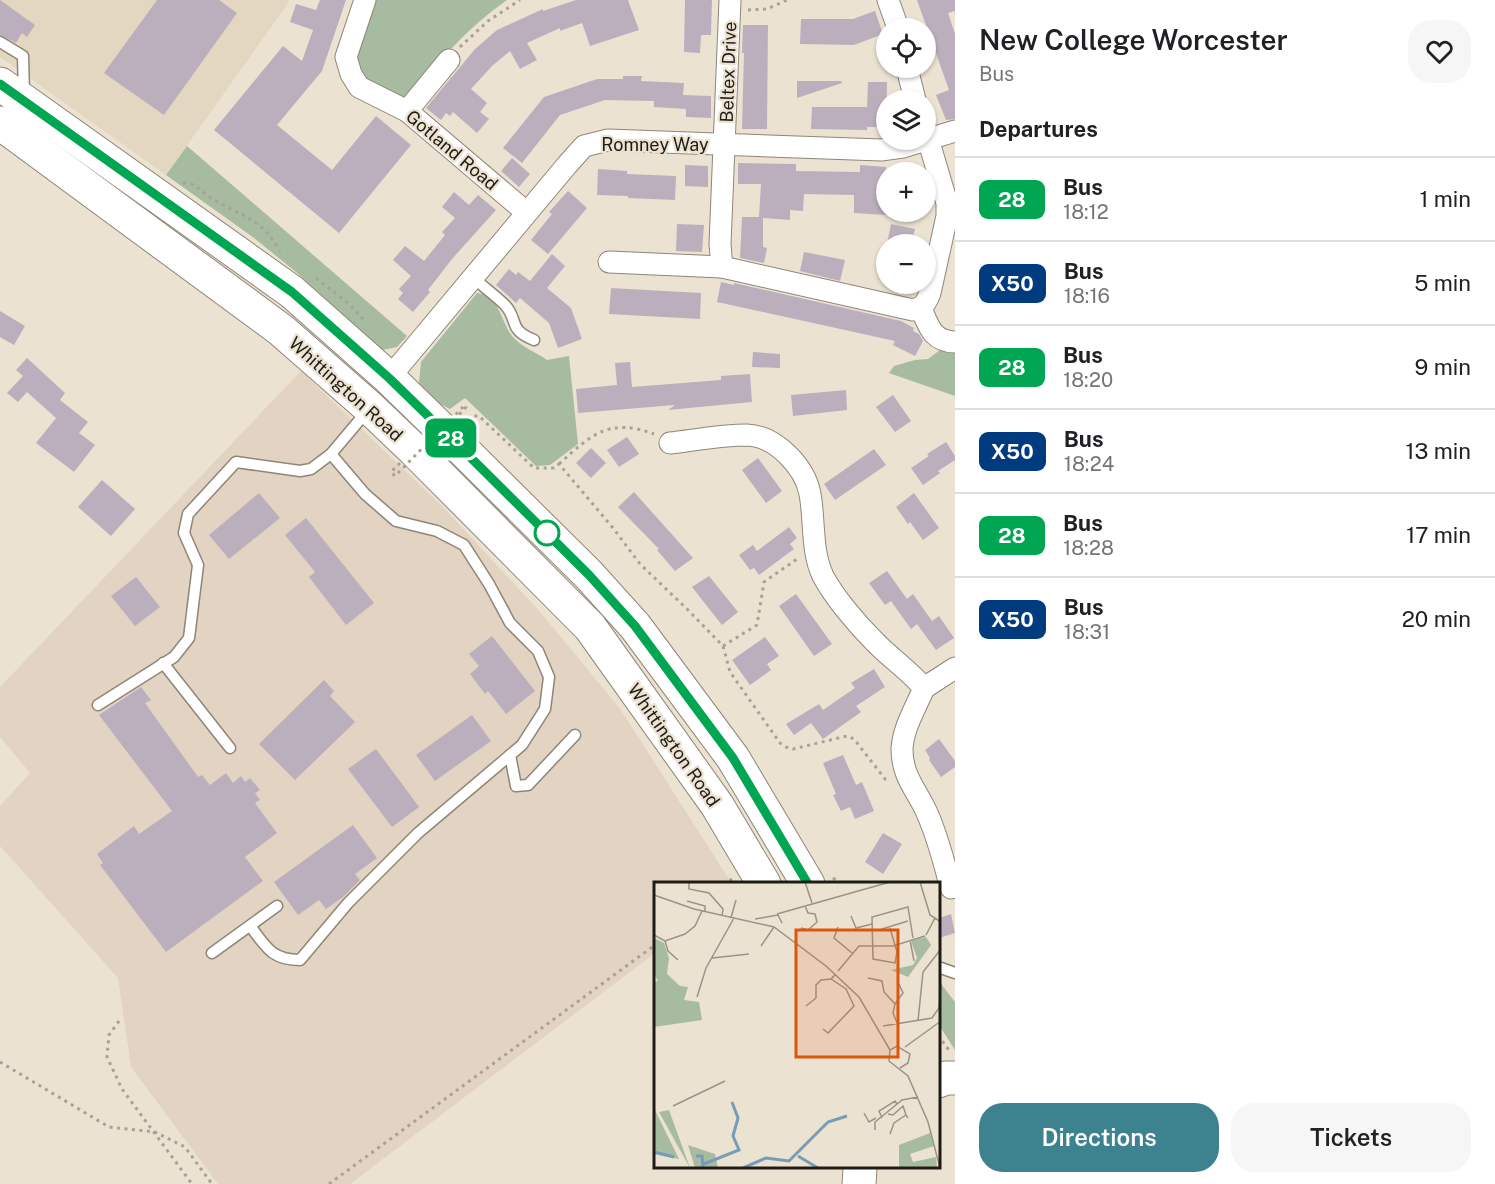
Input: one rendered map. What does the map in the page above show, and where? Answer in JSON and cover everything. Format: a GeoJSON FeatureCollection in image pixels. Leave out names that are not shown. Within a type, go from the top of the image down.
{"type":"FeatureCollection","features":[{"type":"Feature","properties":{"kind":"main road","name":"Whittington Road"},"geometry":{"type":"LineString","coordinates":[[12,93],[292,292],[389,378],[589,575],[635,626],[733,758],[807,882]]}},
{"type":"Feature","properties":{"kind":"main road","name":"Whittington Road"},"geometry":{"type":"LineString","coordinates":[[0,123],[281,330],[414,450],[590,627],[717,805],[763,882]]}},
{"type":"Feature","properties":{"kind":"main road"},"geometry":{"type":"LineString","coordinates":[[859,1184],[860,1169]]}},
{"type":"Feature","properties":{"kind":"street","name":"Gotland Road"},"geometry":{"type":"LineString","coordinates":[[364,0],[346,57],[359,87],[407,111],[526,212]]}},
{"type":"Feature","properties":{"kind":"street"},"geometry":{"type":"LineString","coordinates":[[888,0],[894,18]]}},
{"type":"Feature","properties":{"kind":"street","name":"Beltex Drive"},"geometry":{"type":"LineString","coordinates":[[722,267],[720,244],[730,5]]}},
{"type":"Feature","properties":{"kind":"street"},"geometry":{"type":"LineString","coordinates":[[407,111],[449,60]]}},
{"type":"Feature","properties":{"kind":"street","name":"Romney Way"},"geometry":{"type":"LineString","coordinates":[[936,135],[955,132]]}},
{"type":"Feature","properties":{"kind":"street","name":"Romney Way"},"geometry":{"type":"LineString","coordinates":[[389,378],[526,212],[584,146],[608,141],[876,150]]}},
{"type":"Feature","properties":{"kind":"street"},"geometry":{"type":"LineString","coordinates":[[609,262],[722,267],[913,310],[921,308],[930,293],[947,216],[947,203],[931,150]]}},
{"type":"Feature","properties":{"kind":"street"},"geometry":{"type":"LineString","coordinates":[[921,308],[936,337],[943,341],[955,342]]}},
{"type":"Feature","properties":{"kind":"street"},"geometry":{"type":"LineString","coordinates":[[670,443],[749,435],[770,442],[792,460],[803,475],[810,493],[815,547],[823,575],[843,604],[874,641],[912,674],[924,688]]}},
{"type":"Feature","properties":{"kind":"street"},"geometry":{"type":"LineString","coordinates":[[948,889],[940,848],[927,812],[905,774],[902,748],[906,728],[924,688],[955,668]]}},
{"type":"Feature","properties":{"kind":"lane"},"geometry":{"type":"LineString","coordinates":[[0,42],[23,56],[12,93]]}},
{"type":"Feature","properties":{"kind":"lane"},"geometry":{"type":"LineString","coordinates":[[473,277],[507,308],[514,325],[523,335],[534,340]]}},
{"type":"Feature","properties":{"kind":"lane"},"geometry":{"type":"LineString","coordinates":[[98,705],[174,657],[189,638],[198,565],[183,532],[188,514],[236,462],[300,471],[311,469],[331,454],[370,408]]}},
{"type":"Feature","properties":{"kind":"lane"},"geometry":{"type":"LineString","coordinates":[[251,927],[270,952],[287,960],[300,960],[348,903],[418,833],[522,745],[545,709],[549,677],[538,651],[510,623],[464,545],[437,531],[396,521],[365,494],[331,454]]}},
{"type":"Feature","properties":{"kind":"lane"},"geometry":{"type":"LineString","coordinates":[[163,663],[230,748]]}},
{"type":"Feature","properties":{"kind":"lane"},"geometry":{"type":"LineString","coordinates":[[510,756],[516,786],[528,785],[575,735]]}},
{"type":"Feature","properties":{"kind":"lane"},"geometry":{"type":"LineString","coordinates":[[212,953],[277,906]]}},
{"type":"Feature","properties":{"kind":"lane"},"geometry":{"type":"LineString","coordinates":[[940,967],[955,973]]}},
{"type":"Feature","properties":{"kind":"path"},"geometry":{"type":"LineString","coordinates":[[449,60],[488,21],[520,0]]}},
{"type":"Feature","properties":{"kind":"path"},"geometry":{"type":"LineString","coordinates":[[730,5],[767,9],[787,0]]}},
{"type":"Feature","properties":{"kind":"path"},"geometry":{"type":"LineString","coordinates":[[400,463],[391,472],[395,476],[465,405],[466,407],[457,417]]}},
{"type":"Feature","properties":{"kind":"path"},"geometry":{"type":"LineString","coordinates":[[448,411],[464,423],[474,416],[479,416],[534,468],[554,468],[588,438],[612,428],[638,428],[670,443]]}},
{"type":"Feature","properties":{"kind":"path"},"geometry":{"type":"LineString","coordinates":[[393,456],[408,471]]}},
{"type":"Feature","properties":{"kind":"path"},"geometry":{"type":"LineString","coordinates":[[559,464],[640,564],[723,646],[730,672],[780,743],[793,749],[847,736],[854,739],[885,779],[905,774]]}},
{"type":"Feature","properties":{"kind":"path"},"geometry":{"type":"LineString","coordinates":[[723,646],[757,624],[764,582],[815,547]]}},
{"type":"Feature","properties":{"kind":"path"},"geometry":{"type":"LineString","coordinates":[[329,1184],[654,946]]}},
{"type":"Feature","properties":{"kind":"path"},"geometry":{"type":"LineString","coordinates":[[119,1021],[109,1035],[107,1057],[122,1089],[192,1184]]}},
{"type":"Feature","properties":{"kind":"path"},"geometry":{"type":"LineString","coordinates":[[940,1040],[947,1074]]}},
{"type":"Feature","properties":{"kind":"path"},"geometry":{"type":"LineString","coordinates":[[0,1062],[109,1127],[155,1132],[185,1147],[212,1184]]}},
{"type":"Feature","properties":{"kind":"shaded area"},"geometry":{"type":"Polygon","coordinates":[[[0,0],[288,0],[289,2],[166,175],[0,57],[0,0]]]}},
{"type":"Feature","properties":{"kind":"shaded area"},"geometry":{"type":"Polygon","coordinates":[[[301,371],[441,505],[541,613],[621,710],[731,882],[654,882],[654,954],[350,1184],[218,1184],[131,1067],[118,978],[0,846],[0,806],[30,773],[0,737],[0,687],[301,371]]]}},
{"type":"Feature","properties":{"kind":"green space"},"geometry":{"type":"Polygon","coordinates":[[[372,0],[507,0],[453,47],[408,102],[368,84],[356,71],[356,46],[372,0]]]}},
{"type":"Feature","properties":{"kind":"green space"},"geometry":{"type":"Polygon","coordinates":[[[187,146],[407,336],[397,347],[382,350],[296,272],[254,238],[166,175],[187,146]]]}},
{"type":"Feature","properties":{"kind":"green space"},"geometry":{"type":"Polygon","coordinates":[[[477,293],[490,298],[495,303],[512,336],[524,346],[547,360],[569,356],[578,444],[550,465],[536,466],[465,398],[450,409],[440,404],[419,383],[421,362],[477,293]]]}},
{"type":"Feature","properties":{"kind":"green space"},"geometry":{"type":"Polygon","coordinates":[[[944,347],[955,348],[955,396],[889,373],[894,366],[928,359],[944,347]]]}},
{"type":"Feature","properties":{"kind":"green space"},"geometry":{"type":"Polygon","coordinates":[[[940,983],[955,1002],[955,1050],[940,1027],[940,983]]]}},
{"type":"Feature","properties":{"kind":"building"},"geometry":{"type":"Polygon","coordinates":[[[0,0],[35,25],[27,37],[22,33],[16,43],[0,35],[0,0]]]}},
{"type":"Feature","properties":{"kind":"building"},"geometry":{"type":"Polygon","coordinates":[[[157,0],[219,0],[237,13],[164,115],[104,73],[157,0]]]}},
{"type":"Feature","properties":{"kind":"building"},"geometry":{"type":"Polygon","coordinates":[[[320,0],[346,0],[322,71],[277,125],[332,170],[376,116],[411,145],[339,233],[214,130],[283,46],[302,61],[313,30],[290,22],[296,4],[316,10],[320,0]]]}},
{"type":"Feature","properties":{"kind":"building"},"geometry":{"type":"Polygon","coordinates":[[[576,0],[628,0],[639,30],[590,46],[582,23],[560,31],[560,28],[527,43],[537,60],[520,69],[510,51],[492,66],[471,89],[487,103],[480,112],[489,119],[477,133],[453,112],[450,116],[446,113],[441,120],[426,108],[475,49],[497,30],[543,9],[543,11],[576,0]]]}},
{"type":"Feature","properties":{"kind":"building"},"geometry":{"type":"Polygon","coordinates":[[[685,0],[712,0],[711,35],[701,35],[700,53],[684,52],[685,0]]]}},
{"type":"Feature","properties":{"kind":"building"},"geometry":{"type":"Polygon","coordinates":[[[917,0],[955,0],[955,11],[948,13],[955,34],[955,119],[946,120],[936,95],[949,90],[936,53],[936,18],[923,18],[917,0]]]}},
{"type":"Feature","properties":{"kind":"building"},"geometry":{"type":"Polygon","coordinates":[[[875,11],[877,18],[876,37],[854,45],[800,44],[801,19],[853,19],[875,11]]]}},
{"type":"Feature","properties":{"kind":"building"},"geometry":{"type":"Polygon","coordinates":[[[743,25],[768,25],[767,129],[742,129],[743,25]]]}},
{"type":"Feature","properties":{"kind":"building"},"geometry":{"type":"Polygon","coordinates":[[[623,76],[642,76],[641,81],[684,83],[683,95],[711,96],[711,118],[686,117],[686,109],[654,107],[654,101],[605,100],[560,115],[522,163],[503,148],[544,97],[597,79],[623,79],[623,76]]]}},
{"type":"Feature","properties":{"kind":"building"},"geometry":{"type":"Polygon","coordinates":[[[797,81],[841,81],[842,83],[797,98],[797,81]]]}},
{"type":"Feature","properties":{"kind":"building"},"geometry":{"type":"Polygon","coordinates":[[[868,82],[887,82],[887,90],[876,90],[876,127],[867,127],[867,130],[811,129],[812,107],[867,107],[868,82]]]}},
{"type":"Feature","properties":{"kind":"building"},"geometry":{"type":"Polygon","coordinates":[[[512,158],[530,174],[519,187],[501,171],[512,158]]]}},
{"type":"Feature","properties":{"kind":"building"},"geometry":{"type":"Polygon","coordinates":[[[738,163],[796,164],[796,171],[860,172],[860,165],[876,166],[876,214],[854,213],[854,195],[804,194],[803,211],[790,210],[790,220],[763,218],[763,247],[767,248],[764,263],[740,258],[742,217],[759,217],[761,184],[738,184],[738,163]]]}},
{"type":"Feature","properties":{"kind":"building"},"geometry":{"type":"Polygon","coordinates":[[[685,165],[708,166],[708,187],[685,186],[685,165]]]}},
{"type":"Feature","properties":{"kind":"building"},"geometry":{"type":"Polygon","coordinates":[[[598,169],[627,171],[627,174],[676,176],[675,200],[597,195],[598,169]]]}},
{"type":"Feature","properties":{"kind":"building"},"geometry":{"type":"Polygon","coordinates":[[[568,191],[587,208],[548,254],[531,240],[552,214],[549,212],[568,191]]]}},
{"type":"Feature","properties":{"kind":"building"},"geometry":{"type":"Polygon","coordinates":[[[454,192],[469,205],[478,195],[496,210],[452,259],[428,290],[430,292],[413,312],[398,299],[403,293],[399,289],[411,276],[393,260],[405,246],[424,261],[445,235],[442,232],[455,218],[442,207],[454,192]]]}},
{"type":"Feature","properties":{"kind":"building"},"geometry":{"type":"Polygon","coordinates":[[[677,224],[704,225],[702,252],[676,251],[677,224]]]}},
{"type":"Feature","properties":{"kind":"building"},"geometry":{"type":"Polygon","coordinates":[[[891,224],[915,229],[914,234],[889,234],[891,224]]]}},
{"type":"Feature","properties":{"kind":"building"},"geometry":{"type":"Polygon","coordinates":[[[804,252],[845,260],[840,281],[800,271],[804,252]]]}},
{"type":"Feature","properties":{"kind":"building"},"geometry":{"type":"Polygon","coordinates":[[[552,254],[565,266],[547,288],[571,308],[582,339],[558,348],[549,323],[520,298],[516,303],[496,285],[509,269],[516,275],[518,272],[530,281],[552,254]]]}},
{"type":"Feature","properties":{"kind":"building"},"geometry":{"type":"Polygon","coordinates":[[[721,282],[901,321],[914,328],[913,331],[919,334],[923,341],[915,356],[893,345],[895,341],[717,302],[721,282]]]}},
{"type":"Feature","properties":{"kind":"building"},"geometry":{"type":"Polygon","coordinates":[[[611,288],[701,293],[700,319],[609,314],[611,288]]]}},
{"type":"Feature","properties":{"kind":"building"},"geometry":{"type":"Polygon","coordinates":[[[0,311],[25,326],[14,345],[0,337],[0,311]]]}},
{"type":"Feature","properties":{"kind":"building"},"geometry":{"type":"Polygon","coordinates":[[[753,352],[780,354],[780,368],[752,367],[753,352]]]}},
{"type":"Feature","properties":{"kind":"building"},"geometry":{"type":"Polygon","coordinates":[[[27,358],[65,393],[60,400],[88,422],[79,433],[95,445],[74,472],[36,443],[56,418],[27,392],[18,402],[7,393],[23,376],[16,370],[27,358]]]}},
{"type":"Feature","properties":{"kind":"building"},"geometry":{"type":"Polygon","coordinates":[[[630,362],[632,387],[721,380],[721,376],[750,374],[752,402],[668,410],[675,405],[578,413],[576,389],[617,385],[615,363],[630,362]]]}},
{"type":"Feature","properties":{"kind":"building"},"geometry":{"type":"Polygon","coordinates":[[[846,390],[847,410],[793,416],[791,395],[846,390]]]}},
{"type":"Feature","properties":{"kind":"building"},"geometry":{"type":"Polygon","coordinates":[[[893,395],[911,421],[895,432],[876,407],[893,395]]]}},
{"type":"Feature","properties":{"kind":"building"},"geometry":{"type":"Polygon","coordinates":[[[627,437],[639,454],[619,467],[607,450],[627,437]]]}},
{"type":"Feature","properties":{"kind":"building"},"geometry":{"type":"Polygon","coordinates":[[[946,442],[955,460],[923,485],[911,468],[946,442]]]}},
{"type":"Feature","properties":{"kind":"building"},"geometry":{"type":"Polygon","coordinates":[[[591,448],[606,463],[591,478],[576,463],[591,448]]]}},
{"type":"Feature","properties":{"kind":"building"},"geometry":{"type":"Polygon","coordinates":[[[874,449],[886,465],[835,500],[824,484],[874,449]]]}},
{"type":"Feature","properties":{"kind":"building"},"geometry":{"type":"Polygon","coordinates":[[[758,458],[782,491],[766,503],[742,470],[758,458]]]}},
{"type":"Feature","properties":{"kind":"building"},"geometry":{"type":"Polygon","coordinates":[[[102,480],[135,509],[111,536],[78,507],[102,480]]]}},
{"type":"Feature","properties":{"kind":"building"},"geometry":{"type":"Polygon","coordinates":[[[634,492],[693,558],[675,571],[657,550],[659,549],[618,507],[634,492]]]}},
{"type":"Feature","properties":{"kind":"building"},"geometry":{"type":"Polygon","coordinates":[[[259,493],[280,518],[229,559],[209,535],[259,493]]]}},
{"type":"Feature","properties":{"kind":"building"},"geometry":{"type":"Polygon","coordinates":[[[914,493],[939,528],[923,540],[896,507],[914,493]]]}},
{"type":"Feature","properties":{"kind":"building"},"geometry":{"type":"Polygon","coordinates":[[[306,518],[374,603],[346,625],[309,577],[315,572],[285,535],[306,518]]]}},
{"type":"Feature","properties":{"kind":"building"},"geometry":{"type":"Polygon","coordinates":[[[789,527],[797,538],[790,544],[794,549],[759,575],[754,568],[750,570],[739,555],[753,545],[757,551],[789,527]]]}},
{"type":"Feature","properties":{"kind":"building"},"geometry":{"type":"Polygon","coordinates":[[[887,571],[907,599],[913,594],[932,621],[939,616],[954,638],[936,650],[917,624],[911,629],[891,601],[885,605],[869,583],[887,571]]]}},
{"type":"Feature","properties":{"kind":"building"},"geometry":{"type":"Polygon","coordinates":[[[709,576],[738,612],[722,625],[692,587],[709,576]]]}},
{"type":"Feature","properties":{"kind":"building"},"geometry":{"type":"Polygon","coordinates":[[[136,577],[160,607],[135,626],[111,596],[136,577]]]}},
{"type":"Feature","properties":{"kind":"building"},"geometry":{"type":"Polygon","coordinates":[[[796,594],[832,644],[814,656],[779,606],[796,594]]]}},
{"type":"Feature","properties":{"kind":"building"},"geometry":{"type":"Polygon","coordinates":[[[492,636],[535,691],[506,714],[488,691],[485,694],[470,674],[479,666],[469,654],[492,636]]]}},
{"type":"Feature","properties":{"kind":"building"},"geometry":{"type":"Polygon","coordinates":[[[765,637],[779,656],[767,664],[771,670],[750,685],[732,660],[765,637]]]}},
{"type":"Feature","properties":{"kind":"building"},"geometry":{"type":"Polygon","coordinates":[[[874,669],[885,687],[856,706],[861,712],[823,739],[811,723],[794,735],[786,724],[819,704],[823,710],[855,688],[851,683],[874,669]]]}},
{"type":"Feature","properties":{"kind":"building"},"geometry":{"type":"Polygon","coordinates":[[[324,680],[334,691],[330,696],[355,722],[295,780],[259,744],[324,680]]]}},
{"type":"Feature","properties":{"kind":"building"},"geometry":{"type":"Polygon","coordinates":[[[141,687],[151,700],[145,703],[198,777],[202,775],[210,785],[226,773],[233,783],[241,776],[245,782],[250,778],[260,790],[255,793],[260,800],[255,803],[277,833],[245,857],[263,881],[166,952],[100,865],[103,863],[97,854],[134,826],[139,834],[172,811],[99,715],[141,687]]]}},
{"type":"Feature","properties":{"kind":"building"},"geometry":{"type":"Polygon","coordinates":[[[472,715],[491,741],[435,781],[416,755],[472,715]]]}},
{"type":"Feature","properties":{"kind":"building"},"geometry":{"type":"Polygon","coordinates":[[[939,739],[955,761],[955,767],[941,777],[925,750],[939,739]]]}},
{"type":"Feature","properties":{"kind":"building"},"geometry":{"type":"Polygon","coordinates":[[[376,749],[419,807],[392,827],[348,769],[376,749]]]}},
{"type":"Feature","properties":{"kind":"building"},"geometry":{"type":"Polygon","coordinates":[[[843,755],[856,785],[862,782],[874,811],[855,819],[850,807],[841,811],[833,795],[836,794],[823,763],[843,755]]]}},
{"type":"Feature","properties":{"kind":"building"},"geometry":{"type":"Polygon","coordinates":[[[353,825],[377,858],[355,874],[360,880],[343,897],[326,909],[319,900],[298,915],[274,882],[353,825]]]}},
{"type":"Feature","properties":{"kind":"building"},"geometry":{"type":"Polygon","coordinates":[[[883,833],[902,844],[883,874],[865,862],[883,833]]]}},
{"type":"Feature","properties":{"kind":"building"},"geometry":{"type":"Polygon","coordinates":[[[951,914],[955,933],[940,938],[940,918],[951,914]]]}},
{"type":"Feature","properties":{"kind":"bus line","name":"28"},"geometry":{"type":"LineString","coordinates":[[0,84],[292,292],[389,378],[463,450],[589,575],[635,626],[733,758],[807,882]]}}]}
